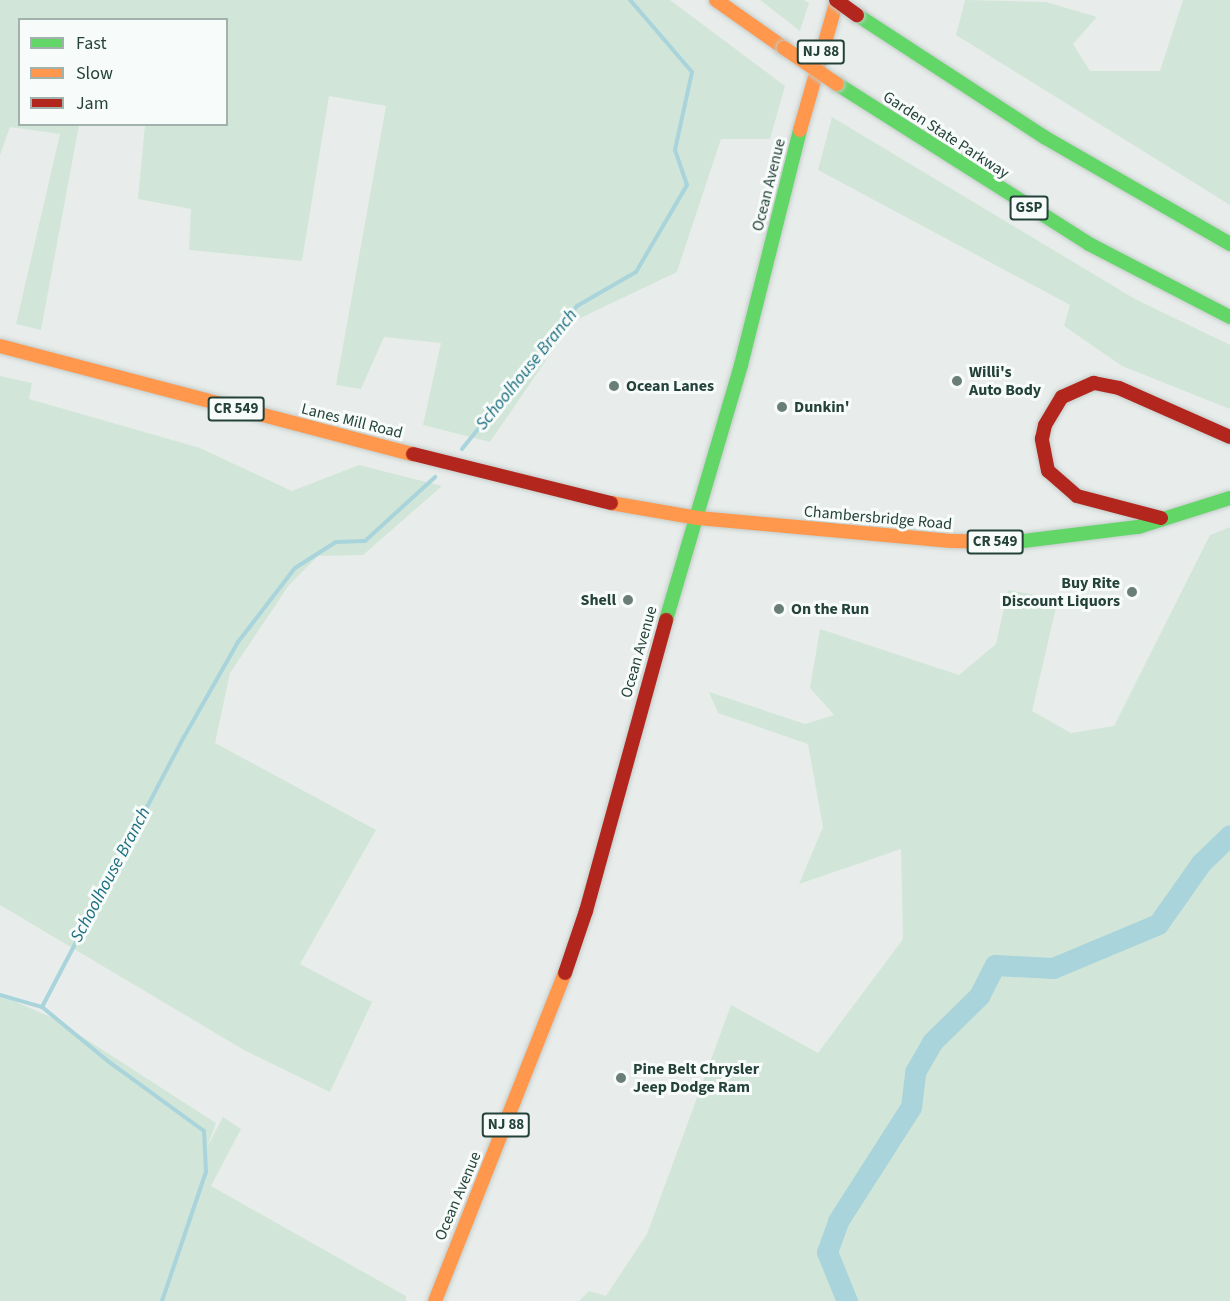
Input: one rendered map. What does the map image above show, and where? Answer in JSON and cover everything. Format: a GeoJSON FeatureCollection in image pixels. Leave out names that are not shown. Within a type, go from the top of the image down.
{"type":"FeatureCollection","features":[{"type":"Feature","properties":{"kind":"main road","name":"Garden State Parkway"},"geometry":{"type":"LineString","coordinates":[[716,0],[837,84],[1089,244],[1230,317]]}},
{"type":"Feature","properties":{"kind":"main road"},"geometry":{"type":"LineString","coordinates":[[836,0],[1044,137],[1224,241]]}},
{"type":"Feature","properties":{"kind":"main road","name":"Ocean Avenue"},"geometry":{"type":"LineString","coordinates":[[435,1301],[574,948],[698,518],[836,0]]}},
{"type":"Feature","properties":{"kind":"main road","name":"Lanes Mill Road"},"geometry":{"type":"LineString","coordinates":[[0,346],[512,479],[630,507],[698,518]]}},
{"type":"Feature","properties":{"kind":"main road"},"geometry":{"type":"LineString","coordinates":[[1161,518],[1077,496],[1048,471],[1042,439],[1044,425],[1062,397],[1094,383],[1119,388],[1230,437]]}},
{"type":"Feature","properties":{"kind":"main road","name":"Chambersbridge Road"},"geometry":{"type":"LineString","coordinates":[[698,518],[974,542],[1078,537],[1138,527],[1230,498]]}},
{"type":"Feature","properties":{"kind":"green space"},"geometry":{"type":"Polygon","coordinates":[[[0,0],[670,0],[785,86],[770,139],[721,139],[677,272],[572,322],[490,442],[423,425],[441,343],[384,337],[361,389],[336,385],[386,106],[329,96],[302,261],[189,250],[191,209],[138,199],[145,126],[228,126],[228,18],[18,18],[18,126],[79,126],[41,330],[16,324],[60,134],[10,127],[0,155],[0,0]]]}},
{"type":"Feature","properties":{"kind":"green space"},"geometry":{"type":"Polygon","coordinates":[[[760,0],[804,0],[809,3],[800,31],[760,0]]]}},
{"type":"Feature","properties":{"kind":"green space"},"geometry":{"type":"Polygon","coordinates":[[[965,0],[1046,2],[1097,17],[1073,44],[1090,71],[1160,71],[1183,0],[1230,0],[1230,205],[956,35],[965,0]]]}},
{"type":"Feature","properties":{"kind":"green space"},"geometry":{"type":"Polygon","coordinates":[[[832,117],[1135,299],[1230,345],[1230,409],[1122,366],[1064,326],[1070,305],[818,170],[832,117]]]}},
{"type":"Feature","properties":{"kind":"green space"},"geometry":{"type":"Polygon","coordinates":[[[0,376],[32,383],[29,399],[200,448],[292,491],[359,465],[442,486],[363,555],[318,556],[289,585],[230,673],[215,743],[376,830],[300,964],[372,1002],[330,1092],[244,1050],[0,905],[0,376]]]}},
{"type":"Feature","properties":{"kind":"green space"},"geometry":{"type":"Polygon","coordinates":[[[1230,527],[1230,1301],[579,1301],[589,1291],[606,1296],[647,1234],[731,1005],[818,1053],[903,939],[901,849],[799,884],[823,827],[808,744],[718,713],[709,692],[805,724],[834,715],[810,688],[820,629],[959,675],[996,644],[1008,590],[1058,599],[1032,711],[1071,733],[1114,726],[1210,535],[1230,527]]]}},
{"type":"Feature","properties":{"kind":"green space"},"geometry":{"type":"Polygon","coordinates":[[[0,995],[53,1018],[216,1123],[207,1147],[223,1117],[241,1129],[211,1186],[406,1296],[406,1301],[0,1301],[0,995]]]}},
{"type":"Feature","properties":{"kind":"waterway","name":"Schoolhouse Branch"},"geometry":{"type":"LineString","coordinates":[[462,449],[577,306],[636,272],[687,185],[675,150],[692,72],[630,0]]}},
{"type":"Feature","properties":{"kind":"waterway","name":"Schoolhouse Branch"},"geometry":{"type":"LineString","coordinates":[[162,1301],[206,1172],[204,1131],[109,1062],[42,1007],[184,737],[238,642],[295,568],[336,542],[365,541],[435,477]]}},
{"type":"Feature","properties":{"kind":"waterway"},"geometry":{"type":"LineString","coordinates":[[847,1301],[827,1252],[838,1221],[911,1107],[915,1072],[932,1042],[979,996],[995,965],[1053,968],[1158,924],[1201,863],[1230,835]]}},
{"type":"Feature","properties":{"kind":"waterway"},"geometry":{"type":"LineString","coordinates":[[0,995],[42,1007]]}},
{"type":"Feature","properties":{"kind":"traffic: fast"},"geometry":{"type":"LineString","coordinates":[[857,15],[1044,137],[1230,244]]}},
{"type":"Feature","properties":{"kind":"traffic: fast"},"geometry":{"type":"LineString","coordinates":[[837,84],[1089,244],[1230,317]]}},
{"type":"Feature","properties":{"kind":"traffic: fast"},"geometry":{"type":"LineString","coordinates":[[666,620],[741,365],[800,130]]}},
{"type":"Feature","properties":{"kind":"traffic: fast"},"geometry":{"type":"LineString","coordinates":[[1015,542],[1138,527],[1230,498]]}},
{"type":"Feature","properties":{"kind":"traffic: slow"},"geometry":{"type":"LineString","coordinates":[[716,0],[784,48]]}},
{"type":"Feature","properties":{"kind":"traffic: slow"},"geometry":{"type":"LineString","coordinates":[[800,130],[837,0]]}},
{"type":"Feature","properties":{"kind":"traffic: slow"},"geometry":{"type":"LineString","coordinates":[[784,48],[837,84]]}},
{"type":"Feature","properties":{"kind":"traffic: slow"},"geometry":{"type":"LineString","coordinates":[[0,346],[413,454]]}},
{"type":"Feature","properties":{"kind":"traffic: slow"},"geometry":{"type":"LineString","coordinates":[[611,503],[698,518],[951,541],[1015,542]]}},
{"type":"Feature","properties":{"kind":"traffic: slow"},"geometry":{"type":"LineString","coordinates":[[435,1301],[565,973]]}},
{"type":"Feature","properties":{"kind":"traffic: jam"},"geometry":{"type":"LineString","coordinates":[[836,0],[857,15]]}},
{"type":"Feature","properties":{"kind":"traffic: jam"},"geometry":{"type":"LineString","coordinates":[[1161,518],[1077,496],[1048,471],[1042,439],[1045,425],[1062,397],[1094,383],[1119,388],[1230,437]]}},
{"type":"Feature","properties":{"kind":"traffic: jam"},"geometry":{"type":"LineString","coordinates":[[413,454],[611,503]]}},
{"type":"Feature","properties":{"kind":"traffic: jam"},"geometry":{"type":"LineString","coordinates":[[565,973],[586,911],[666,620]]}},
{"type":"Feature","properties":{"kind":"place","name":"Willi's Auto Body"},"geometry":{"type":"Point","coordinates":[957,381]}},
{"type":"Feature","properties":{"kind":"place","name":"Ocean Lanes"},"geometry":{"type":"Point","coordinates":[614,386]}},
{"type":"Feature","properties":{"kind":"place","name":"Dunkin'"},"geometry":{"type":"Point","coordinates":[782,407]}},
{"type":"Feature","properties":{"kind":"place","name":"Buy Rite Discount Liquors"},"geometry":{"type":"Point","coordinates":[1132,592]}},
{"type":"Feature","properties":{"kind":"place","name":"Shell"},"geometry":{"type":"Point","coordinates":[628,600]}},
{"type":"Feature","properties":{"kind":"place","name":"On the Run"},"geometry":{"type":"Point","coordinates":[779,609]}},
{"type":"Feature","properties":{"kind":"place","name":"Pine Belt Chrysler Jeep Dodge Ram"},"geometry":{"type":"Point","coordinates":[621,1078]}}]}
